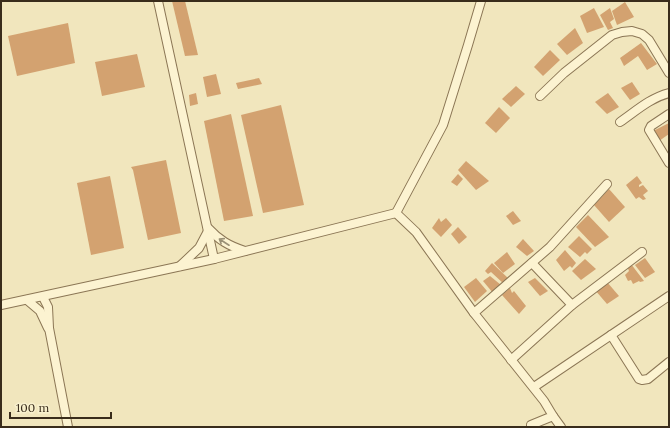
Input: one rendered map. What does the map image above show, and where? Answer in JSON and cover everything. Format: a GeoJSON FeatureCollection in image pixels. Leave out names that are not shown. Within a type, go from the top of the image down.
{"type":"FeatureCollection","features":[{"type":"Feature","properties":{"kind":"street"},"geometry":{"type":"LineString","coordinates":[[158,1],[214,259]]}},
{"type":"Feature","properties":{"kind":"street"},"geometry":{"type":"LineString","coordinates":[[1,305],[214,259],[396,213],[442,125],[481,1]]}},
{"type":"Feature","properties":{"kind":"street"},"geometry":{"type":"LineString","coordinates":[[540,96],[564,73],[612,35],[622,32],[632,31],[642,34],[649,40],[669,73]]}},
{"type":"Feature","properties":{"kind":"street"},"geometry":{"type":"LineString","coordinates":[[620,122],[658,96],[669,93]]}},
{"type":"Feature","properties":{"kind":"street"},"geometry":{"type":"LineString","coordinates":[[669,114],[651,126],[649,130],[669,163]]}},
{"type":"Feature","properties":{"kind":"street"},"geometry":{"type":"LineString","coordinates":[[474,313],[550,247],[607,184]]}},
{"type":"Feature","properties":{"kind":"street"},"geometry":{"type":"LineString","coordinates":[[396,213],[416,232],[474,313],[534,387],[561,427]]}},
{"type":"Feature","properties":{"kind":"street"},"geometry":{"type":"LineString","coordinates":[[208,229],[221,241],[246,251]]}},
{"type":"Feature","properties":{"kind":"street"},"geometry":{"type":"LineString","coordinates":[[179,267],[199,248],[208,229]]}},
{"type":"Feature","properties":{"kind":"street"},"geometry":{"type":"LineString","coordinates":[[511,360],[572,305],[642,252]]}},
{"type":"Feature","properties":{"kind":"street"},"geometry":{"type":"LineString","coordinates":[[532,263],[572,305]]}},
{"type":"Feature","properties":{"kind":"street"},"geometry":{"type":"LineString","coordinates":[[534,387],[669,296]]}},
{"type":"Feature","properties":{"kind":"street"},"geometry":{"type":"LineString","coordinates":[[42,297],[48,307],[49,328],[68,427]]}},
{"type":"Feature","properties":{"kind":"street"},"geometry":{"type":"LineString","coordinates":[[27,300],[40,311],[49,328]]}},
{"type":"Feature","properties":{"kind":"street"},"geometry":{"type":"LineString","coordinates":[[611,335],[642,380],[648,379],[669,362]]}},
{"type":"Feature","properties":{"kind":"street"},"geometry":{"type":"LineString","coordinates":[[532,427],[531,425],[553,416]]}},
{"type":"Feature","properties":{"kind":"building"},"geometry":{"type":"Polygon","coordinates":[[[172,1],[185,1],[198,55],[185,56],[172,1]]]}},
{"type":"Feature","properties":{"kind":"building"},"geometry":{"type":"Polygon","coordinates":[[[625,2],[634,17],[617,25],[612,11],[625,2]]]}},
{"type":"Feature","properties":{"kind":"building"},"geometry":{"type":"Polygon","coordinates":[[[594,8],[604,27],[587,33],[580,16],[594,8]]]}},
{"type":"Feature","properties":{"kind":"building"},"geometry":{"type":"Polygon","coordinates":[[[610,8],[614,19],[610,22],[613,28],[608,30],[600,15],[610,8]]]}},
{"type":"Feature","properties":{"kind":"building"},"geometry":{"type":"Polygon","coordinates":[[[68,23],[75,63],[17,76],[8,36],[68,23]]]}},
{"type":"Feature","properties":{"kind":"building"},"geometry":{"type":"Polygon","coordinates":[[[575,28],[583,43],[567,55],[557,44],[575,28]]]}},
{"type":"Feature","properties":{"kind":"building"},"geometry":{"type":"Polygon","coordinates":[[[641,43],[657,64],[647,70],[638,56],[624,66],[620,58],[641,43]]]}},
{"type":"Feature","properties":{"kind":"building"},"geometry":{"type":"Polygon","coordinates":[[[550,50],[560,60],[543,76],[534,67],[550,50]]]}},
{"type":"Feature","properties":{"kind":"building"},"geometry":{"type":"Polygon","coordinates":[[[137,54],[145,87],[102,96],[95,62],[137,54]]]}},
{"type":"Feature","properties":{"kind":"building"},"geometry":{"type":"Polygon","coordinates":[[[216,74],[221,94],[207,97],[203,77],[216,74]]]}},
{"type":"Feature","properties":{"kind":"building"},"geometry":{"type":"Polygon","coordinates":[[[259,78],[262,84],[238,89],[236,83],[259,78]]]}},
{"type":"Feature","properties":{"kind":"building"},"geometry":{"type":"Polygon","coordinates":[[[632,82],[640,94],[630,100],[621,88],[632,82]]]}},
{"type":"Feature","properties":{"kind":"building"},"geometry":{"type":"Polygon","coordinates":[[[516,86],[525,94],[511,107],[502,99],[516,86]]]}},
{"type":"Feature","properties":{"kind":"building"},"geometry":{"type":"Polygon","coordinates":[[[196,93],[198,104],[190,106],[189,95],[196,93]]]}},
{"type":"Feature","properties":{"kind":"building"},"geometry":{"type":"Polygon","coordinates":[[[608,93],[619,107],[607,114],[595,102],[608,93]]]}},
{"type":"Feature","properties":{"kind":"building"},"geometry":{"type":"Polygon","coordinates":[[[281,105],[304,205],[263,213],[241,115],[281,105]]]}},
{"type":"Feature","properties":{"kind":"building"},"geometry":{"type":"Polygon","coordinates":[[[499,107],[510,118],[496,133],[485,123],[499,107]]]}},
{"type":"Feature","properties":{"kind":"building"},"geometry":{"type":"Polygon","coordinates":[[[231,114],[253,216],[224,221],[204,121],[231,114]]]}},
{"type":"Feature","properties":{"kind":"building"},"geometry":{"type":"Polygon","coordinates":[[[669,123],[669,134],[659,141],[653,131],[669,123]]]}},
{"type":"Feature","properties":{"kind":"building"},"geometry":{"type":"Polygon","coordinates":[[[166,160],[181,233],[148,240],[133,170],[131,167],[166,160]]]}},
{"type":"Feature","properties":{"kind":"building"},"geometry":{"type":"Polygon","coordinates":[[[466,161],[489,181],[476,190],[458,170],[466,161]]]}},
{"type":"Feature","properties":{"kind":"building"},"geometry":{"type":"Polygon","coordinates":[[[458,174],[463,179],[457,186],[451,182],[458,174]]]}},
{"type":"Feature","properties":{"kind":"building"},"geometry":{"type":"Polygon","coordinates":[[[110,176],[124,248],[91,255],[77,183],[110,176]]]}},
{"type":"Feature","properties":{"kind":"building"},"geometry":{"type":"Polygon","coordinates":[[[637,176],[642,183],[639,187],[643,185],[648,191],[643,195],[646,199],[643,200],[639,197],[636,199],[626,185],[637,176]]]}},
{"type":"Feature","properties":{"kind":"building"},"geometry":{"type":"Polygon","coordinates":[[[609,189],[625,207],[609,222],[594,205],[609,189]]]}},
{"type":"Feature","properties":{"kind":"building"},"geometry":{"type":"Polygon","coordinates":[[[513,211],[521,221],[513,225],[506,216],[513,211]]]}},
{"type":"Feature","properties":{"kind":"building"},"geometry":{"type":"Polygon","coordinates":[[[588,215],[609,237],[595,247],[576,227],[588,215]]]}},
{"type":"Feature","properties":{"kind":"building"},"geometry":{"type":"Polygon","coordinates":[[[439,218],[441,222],[446,218],[452,225],[441,237],[432,228],[439,218]]]}},
{"type":"Feature","properties":{"kind":"building"},"geometry":{"type":"Polygon","coordinates":[[[458,227],[467,237],[459,244],[451,234],[458,227]]]}},
{"type":"Feature","properties":{"kind":"building"},"geometry":{"type":"Polygon","coordinates":[[[579,236],[592,249],[587,254],[585,252],[580,257],[568,247],[579,236]]]}},
{"type":"Feature","properties":{"kind":"building"},"geometry":{"type":"Polygon","coordinates":[[[523,239],[534,251],[527,256],[516,247],[523,239]]]}},
{"type":"Feature","properties":{"kind":"building"},"geometry":{"type":"Polygon","coordinates":[[[565,250],[576,263],[572,268],[570,266],[564,271],[556,260],[565,250]]]}},
{"type":"Feature","properties":{"kind":"building"},"geometry":{"type":"Polygon","coordinates":[[[507,252],[515,264],[503,273],[494,263],[507,252]]]}},
{"type":"Feature","properties":{"kind":"building"},"geometry":{"type":"Polygon","coordinates":[[[645,258],[655,272],[645,278],[635,265],[645,258]]]}},
{"type":"Feature","properties":{"kind":"building"},"geometry":{"type":"Polygon","coordinates":[[[585,259],[596,269],[581,280],[572,271],[585,259]]]}},
{"type":"Feature","properties":{"kind":"building"},"geometry":{"type":"Polygon","coordinates":[[[492,263],[509,279],[504,284],[491,272],[488,274],[485,271],[492,263]]]}},
{"type":"Feature","properties":{"kind":"building"},"geometry":{"type":"Polygon","coordinates":[[[631,264],[644,281],[639,281],[633,284],[631,280],[628,281],[625,275],[629,271],[627,266],[631,264]]]}},
{"type":"Feature","properties":{"kind":"building"},"geometry":{"type":"Polygon","coordinates":[[[490,276],[501,285],[493,293],[483,281],[490,276]]]}},
{"type":"Feature","properties":{"kind":"building"},"geometry":{"type":"Polygon","coordinates":[[[476,278],[487,291],[475,302],[464,287],[476,278]]]}},
{"type":"Feature","properties":{"kind":"building"},"geometry":{"type":"Polygon","coordinates":[[[535,278],[548,291],[540,296],[528,282],[535,278]]]}},
{"type":"Feature","properties":{"kind":"building"},"geometry":{"type":"Polygon","coordinates":[[[607,282],[619,296],[607,304],[595,290],[607,282]]]}},
{"type":"Feature","properties":{"kind":"building"},"geometry":{"type":"Polygon","coordinates":[[[510,288],[512,293],[514,291],[526,306],[519,314],[502,295],[510,288]]]}}]}
